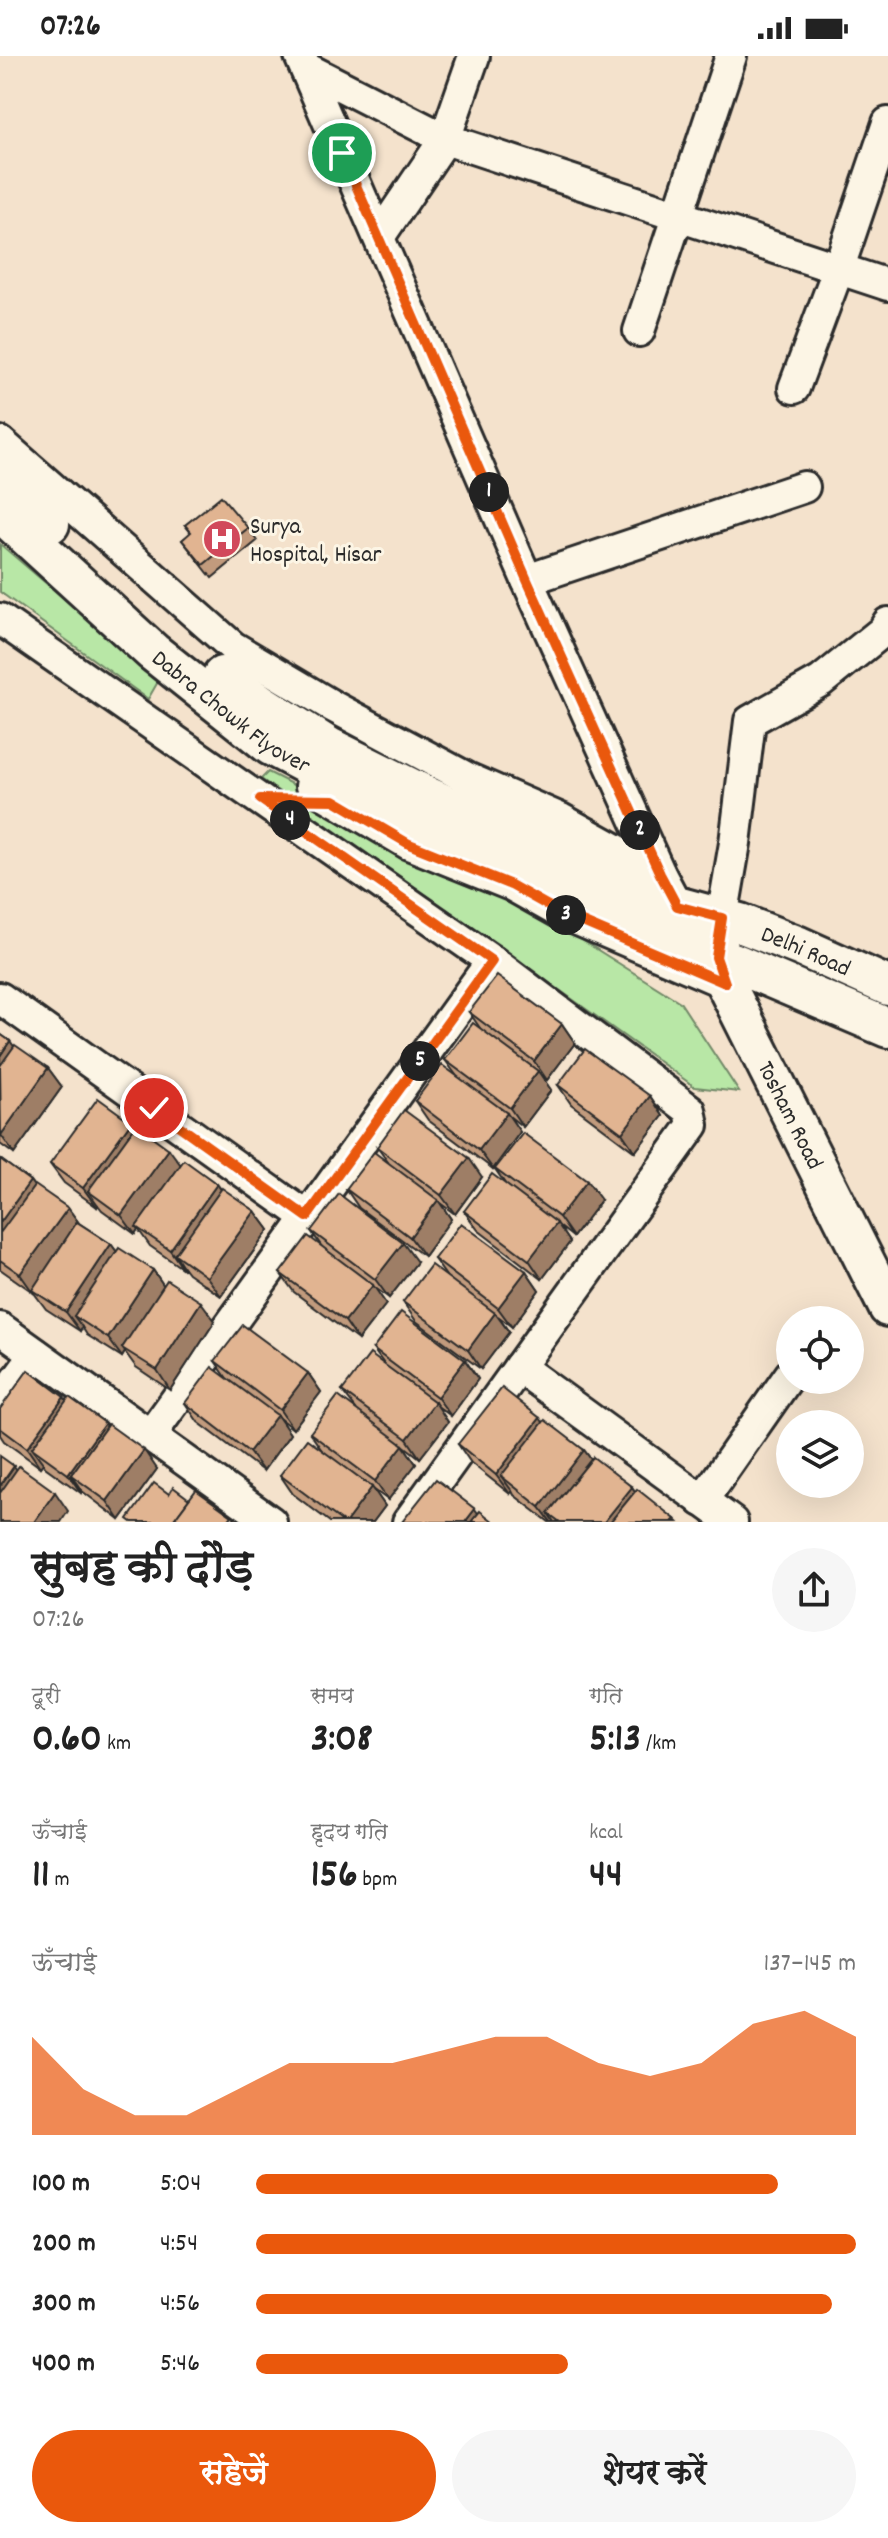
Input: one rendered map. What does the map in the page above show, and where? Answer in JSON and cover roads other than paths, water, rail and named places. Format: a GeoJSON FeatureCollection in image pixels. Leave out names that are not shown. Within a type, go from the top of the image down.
{"type":"FeatureCollection","features":[{"type":"Feature","properties":{"kind":"main road","name":"Dabra Chowk Flyover"},"geometry":{"type":"LineString","coordinates":[[0,478],[167,632],[260,703],[329,747],[431,798],[556,871],[594,907],[720,970]]}},
{"type":"Feature","properties":{"kind":"main road","name":"Dabra Chowk Flyover"},"geometry":{"type":"LineString","coordinates":[[0,512],[153,652],[271,746],[417,823],[556,871],[668,890]]}},
{"type":"Feature","properties":{"kind":"main road","name":"Delhi Road"},"geometry":{"type":"LineString","coordinates":[[668,890],[722,918],[799,946],[888,986]]}},
{"type":"Feature","properties":{"kind":"main road"},"geometry":{"type":"LineString","coordinates":[[720,970],[722,918]]}},
{"type":"Feature","properties":{"kind":"main road","name":"Delhi Road"},"geometry":{"type":"LineString","coordinates":[[720,970],[888,1028]]}},
{"type":"Feature","properties":{"kind":"main road","name":"Tosham Road"},"geometry":{"type":"LineString","coordinates":[[720,970],[888,1307]]}},
{"type":"Feature","properties":{"kind":"street"},"geometry":{"type":"LineString","coordinates":[[303,62],[334,56]]}},
{"type":"Feature","properties":{"kind":"street"},"geometry":{"type":"LineString","coordinates":[[379,237],[445,139],[474,56]]}},
{"type":"Feature","properties":{"kind":"street"},"geometry":{"type":"LineString","coordinates":[[639,331],[731,56]]}},
{"type":"Feature","properties":{"kind":"street"},"geometry":{"type":"LineString","coordinates":[[303,62],[445,139],[888,285]]}},
{"type":"Feature","properties":{"kind":"street"},"geometry":{"type":"LineString","coordinates":[[303,62],[527,580],[668,890]]}},
{"type":"Feature","properties":{"kind":"street"},"geometry":{"type":"LineString","coordinates":[[794,388],[888,123]]}},
{"type":"Feature","properties":{"kind":"street"},"geometry":{"type":"LineString","coordinates":[[0,442],[233,647],[347,715],[467,778],[561,819],[668,890]]}},
{"type":"Feature","properties":{"kind":"street"},"geometry":{"type":"LineString","coordinates":[[527,580],[804,487]]}},
{"type":"Feature","properties":{"kind":"street"},"geometry":{"type":"LineString","coordinates":[[0,527],[185,701],[281,769],[409,844],[511,885],[559,912],[720,970]]}},
{"type":"Feature","properties":{"kind":"street"},"geometry":{"type":"LineString","coordinates":[[0,619],[492,961],[690,1110],[693,1125],[408,1522]]}},
{"type":"Feature","properties":{"kind":"street"},"geometry":{"type":"LineString","coordinates":[[722,918],[750,721],[821,681],[886,629]]}},
{"type":"Feature","properties":{"kind":"street"},"geometry":{"type":"LineString","coordinates":[[260,799],[334,800]]}},
{"type":"Feature","properties":{"kind":"street"},"geometry":{"type":"LineString","coordinates":[[150,1436],[492,961]]}},
{"type":"Feature","properties":{"kind":"street"},"geometry":{"type":"LineString","coordinates":[[0,998],[307,1217]]}},
{"type":"Feature","properties":{"kind":"street"},"geometry":{"type":"LineString","coordinates":[[0,1328],[271,1522]]}},
{"type":"Feature","properties":{"kind":"street"},"geometry":{"type":"LineString","coordinates":[[0,1403],[36,1354]]}},
{"type":"Feature","properties":{"kind":"street"},"geometry":{"type":"LineString","coordinates":[[519,1367],[732,1522]]}},
{"type":"Feature","properties":{"kind":"street"},"geometry":{"type":"LineString","coordinates":[[702,1501],[777,1394]]}},
{"type":"Feature","properties":{"kind":"place","name":"Surya Hospital, Hisar"},"geometry":{"type":"Point","coordinates":[222,539]}}]}
